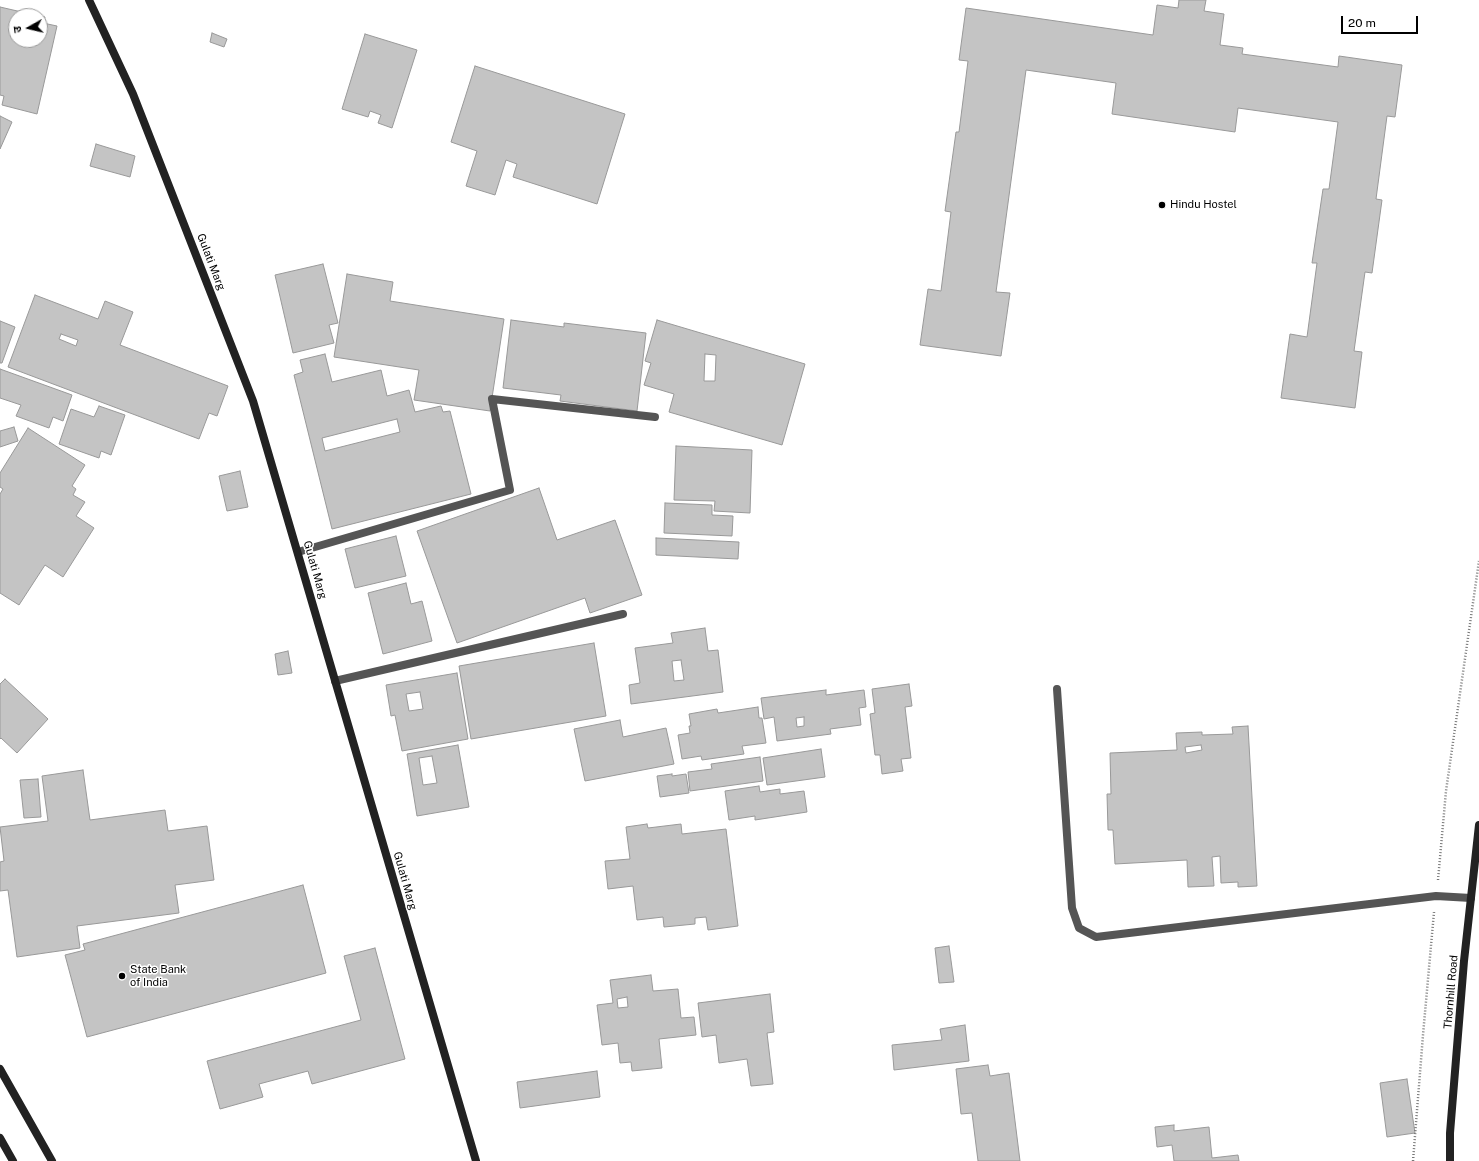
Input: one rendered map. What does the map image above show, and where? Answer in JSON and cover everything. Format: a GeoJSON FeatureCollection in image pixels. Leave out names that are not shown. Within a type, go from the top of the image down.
{"type":"FeatureCollection","features":[{"type":"Feature","properties":{"kind":"street","name":"Gulati Marg"},"geometry":{"type":"LineString","coordinates":[[89,0],[134,94],[253,401],[476,1161]]}},
{"type":"Feature","properties":{"kind":"street"},"geometry":{"type":"LineString","coordinates":[[298,552],[510,490],[492,399],[655,417]]}},
{"type":"Feature","properties":{"kind":"street"},"geometry":{"type":"LineString","coordinates":[[335,681],[623,614]]}},
{"type":"Feature","properties":{"kind":"street"},"geometry":{"type":"LineString","coordinates":[[1057,689],[1072,908],[1079,928],[1096,937],[1436,896],[1471,898]]}},
{"type":"Feature","properties":{"kind":"street","name":"Thornhill Road"},"geometry":{"type":"LineString","coordinates":[[1450,1161],[1450,1133],[1464,961],[1479,825]]}},
{"type":"Feature","properties":{"kind":"street"},"geometry":{"type":"LineString","coordinates":[[0,1069],[52,1161]]}},
{"type":"Feature","properties":{"kind":"street"},"geometry":{"type":"LineString","coordinates":[[0,1138],[14,1161]]}},
{"type":"Feature","properties":{"kind":"path"},"geometry":{"type":"LineString","coordinates":[[1413,1161],[1423,1035],[1446,791],[1479,561]]}},
{"type":"Feature","properties":{"kind":"building"},"geometry":{"type":"Polygon","coordinates":[[[1179,0],[1206,0],[1204,11],[1224,14],[1220,45],[1243,48],[1242,54],[1338,67],[1339,56],[1402,65],[1395,117],[1387,116],[1376,199],[1382,200],[1372,273],[1365,272],[1354,351],[1362,352],[1355,408],[1281,398],[1290,334],[1307,337],[1317,263],[1312,263],[1323,189],[1329,189],[1338,122],[1238,108],[1235,132],[1112,114],[1116,83],[1026,70],[996,292],[1010,293],[1001,356],[920,345],[928,289],[941,291],[951,212],[945,211],[956,132],[959,132],[968,61],[959,60],[966,8],[1153,35],[1157,5],[1178,8],[1179,0]]]}},
{"type":"Feature","properties":{"kind":"building"},"geometry":{"type":"Polygon","coordinates":[[[0,7],[8,9],[8,48],[48,48],[48,24],[57,26],[37,114],[2,105],[4,96],[0,95],[0,7]]]}},
{"type":"Feature","properties":{"kind":"building"},"geometry":{"type":"Polygon","coordinates":[[[212,33],[227,39],[224,47],[210,42],[212,33]]]}},
{"type":"Feature","properties":{"kind":"building"},"geometry":{"type":"Polygon","coordinates":[[[365,34],[417,50],[392,128],[378,123],[381,115],[370,111],[368,117],[342,109],[365,34]]]}},
{"type":"Feature","properties":{"kind":"building"},"geometry":{"type":"Polygon","coordinates":[[[475,66],[625,114],[597,204],[513,177],[517,164],[506,160],[495,195],[466,186],[477,151],[451,142],[475,66]]]}},
{"type":"Feature","properties":{"kind":"building"},"geometry":{"type":"Polygon","coordinates":[[[0,116],[12,122],[0,149],[0,116]]]}},
{"type":"Feature","properties":{"kind":"building"},"geometry":{"type":"Polygon","coordinates":[[[96,144],[135,156],[130,177],[90,166],[96,144]]]}},
{"type":"Feature","properties":{"kind":"building"},"geometry":{"type":"Polygon","coordinates":[[[323,264],[338,323],[329,325],[334,343],[293,353],[275,275],[323,264]]]}},
{"type":"Feature","properties":{"kind":"building"},"geometry":{"type":"Polygon","coordinates":[[[347,274],[393,282],[390,301],[504,319],[490,411],[414,400],[419,370],[334,357],[347,274]]]}},
{"type":"Feature","properties":{"kind":"building"},"geometry":{"type":"Polygon","coordinates":[[[35,295],[98,319],[105,301],[133,312],[120,345],[228,386],[217,416],[209,413],[199,439],[8,367],[35,295]],[[61,334],[59,339],[76,346],[78,340],[61,334]]]}},
{"type":"Feature","properties":{"kind":"building"},"geometry":{"type":"Polygon","coordinates":[[[511,320],[564,327],[564,323],[646,333],[637,411],[560,401],[561,395],[503,388],[511,320]]]}},
{"type":"Feature","properties":{"kind":"building"},"geometry":{"type":"Polygon","coordinates":[[[657,320],[805,364],[782,445],[669,412],[674,394],[644,385],[651,363],[645,361],[657,320]],[[705,354],[704,381],[715,381],[716,355],[705,354]]]}},
{"type":"Feature","properties":{"kind":"building"},"geometry":{"type":"Polygon","coordinates":[[[0,321],[15,327],[2,363],[0,363],[0,321]]]}},
{"type":"Feature","properties":{"kind":"building"},"geometry":{"type":"Polygon","coordinates":[[[325,354],[332,382],[381,370],[387,396],[409,390],[415,412],[441,406],[443,412],[450,411],[471,494],[332,529],[294,375],[303,372],[300,360],[325,354]],[[397,419],[322,438],[325,451],[400,432],[397,419]]]}},
{"type":"Feature","properties":{"kind":"building"},"geometry":{"type":"Polygon","coordinates":[[[0,369],[72,395],[63,421],[53,417],[49,428],[16,416],[21,405],[0,398],[0,369]]]}},
{"type":"Feature","properties":{"kind":"building"},"geometry":{"type":"Polygon","coordinates":[[[99,406],[125,415],[111,455],[101,451],[99,458],[59,444],[71,409],[94,417],[99,406]]]}},
{"type":"Feature","properties":{"kind":"building"},"geometry":{"type":"Polygon","coordinates":[[[14,427],[18,441],[0,447],[0,431],[14,427]]]}},
{"type":"Feature","properties":{"kind":"building"},"geometry":{"type":"Polygon","coordinates":[[[28,428],[85,465],[72,486],[76,489],[73,495],[85,502],[76,516],[94,528],[63,577],[45,565],[19,605],[0,593],[0,494],[3,489],[0,487],[0,473],[28,428]]]}},
{"type":"Feature","properties":{"kind":"building"},"geometry":{"type":"Polygon","coordinates":[[[676,446],[752,450],[750,513],[714,511],[715,501],[674,500],[676,446]]]}},
{"type":"Feature","properties":{"kind":"building"},"geometry":{"type":"Polygon","coordinates":[[[240,471],[248,507],[227,511],[219,476],[240,471]]]}},
{"type":"Feature","properties":{"kind":"building"},"geometry":{"type":"Polygon","coordinates":[[[539,488],[557,540],[615,520],[642,595],[590,613],[585,598],[457,643],[417,531],[539,488]]]}},
{"type":"Feature","properties":{"kind":"building"},"geometry":{"type":"Polygon","coordinates":[[[665,503],[712,505],[712,515],[733,516],[732,536],[664,533],[665,503]]]}},
{"type":"Feature","properties":{"kind":"building"},"geometry":{"type":"Polygon","coordinates":[[[396,536],[406,576],[355,588],[345,549],[396,536]]]}},
{"type":"Feature","properties":{"kind":"building"},"geometry":{"type":"Polygon","coordinates":[[[656,538],[739,542],[738,559],[656,555],[656,538]]]}},
{"type":"Feature","properties":{"kind":"building"},"geometry":{"type":"Polygon","coordinates":[[[406,583],[411,604],[422,601],[432,641],[383,654],[368,593],[406,583]]]}},
{"type":"Feature","properties":{"kind":"building"},"geometry":{"type":"Polygon","coordinates":[[[705,628],[708,651],[718,650],[723,692],[631,704],[629,685],[640,683],[635,648],[673,643],[671,633],[705,628]],[[681,660],[672,661],[674,681],[684,680],[681,660]]]}},
{"type":"Feature","properties":{"kind":"building"},"geometry":{"type":"Polygon","coordinates":[[[594,643],[606,716],[471,739],[459,666],[594,643]]]}},
{"type":"Feature","properties":{"kind":"building"},"geometry":{"type":"Polygon","coordinates":[[[288,651],[292,673],[278,675],[275,654],[288,651]]]}},
{"type":"Feature","properties":{"kind":"building"},"geometry":{"type":"Polygon","coordinates":[[[457,673],[468,739],[402,751],[395,715],[391,716],[386,685],[457,673]],[[420,692],[406,694],[409,711],[423,709],[420,692]]]}},
{"type":"Feature","properties":{"kind":"building"},"geometry":{"type":"Polygon","coordinates":[[[5,679],[48,719],[17,753],[1,738],[0,739],[0,684],[5,679]]]}},
{"type":"Feature","properties":{"kind":"building"},"geometry":{"type":"Polygon","coordinates":[[[909,684],[912,706],[905,707],[911,758],[901,759],[903,771],[882,774],[880,755],[875,755],[870,714],[875,713],[872,689],[909,684]]]}},
{"type":"Feature","properties":{"kind":"building"},"geometry":{"type":"Polygon","coordinates":[[[826,690],[826,695],[864,690],[866,707],[859,708],[861,725],[830,729],[831,734],[777,741],[774,717],[764,719],[761,698],[826,690]],[[804,717],[796,718],[797,727],[804,726],[804,717]]]}},
{"type":"Feature","properties":{"kind":"building"},"geometry":{"type":"Polygon","coordinates":[[[758,707],[759,718],[762,718],[766,743],[742,746],[744,754],[702,760],[701,756],[682,759],[678,735],[690,733],[689,726],[691,726],[689,714],[717,709],[718,713],[758,707]]]}},
{"type":"Feature","properties":{"kind":"building"},"geometry":{"type":"Polygon","coordinates":[[[620,720],[623,737],[666,728],[674,764],[585,781],[574,729],[620,720]]]}},
{"type":"Feature","properties":{"kind":"building"},"geometry":{"type":"Polygon","coordinates":[[[1248,726],[1257,886],[1238,887],[1238,882],[1221,883],[1220,856],[1212,857],[1214,886],[1188,887],[1187,860],[1115,864],[1113,830],[1108,830],[1107,794],[1111,794],[1110,753],[1177,750],[1176,733],[1202,732],[1202,735],[1233,734],[1232,727],[1248,726]],[[1201,745],[1185,747],[1186,753],[1202,750],[1201,745]]]}},
{"type":"Feature","properties":{"kind":"building"},"geometry":{"type":"Polygon","coordinates":[[[458,745],[469,807],[417,816],[407,754],[458,745]],[[432,756],[419,758],[423,785],[437,783],[432,756]]]}},
{"type":"Feature","properties":{"kind":"building"},"geometry":{"type":"Polygon","coordinates":[[[821,749],[825,777],[767,785],[763,758],[821,749]]]}},
{"type":"Feature","properties":{"kind":"building"},"geometry":{"type":"Polygon","coordinates":[[[760,757],[763,781],[690,791],[688,772],[712,769],[711,764],[760,757]]]}},
{"type":"Feature","properties":{"kind":"building"},"geometry":{"type":"Polygon","coordinates":[[[83,770],[90,820],[165,810],[168,831],[207,826],[214,880],[175,885],[179,913],[77,926],[80,948],[17,957],[8,890],[0,891],[0,862],[4,861],[0,827],[48,821],[42,776],[83,770]]]}},
{"type":"Feature","properties":{"kind":"building"},"geometry":{"type":"Polygon","coordinates":[[[672,774],[672,776],[686,774],[689,793],[660,797],[657,776],[672,774]]]}},
{"type":"Feature","properties":{"kind":"building"},"geometry":{"type":"Polygon","coordinates":[[[38,779],[41,817],[24,818],[20,780],[38,779]]]}},
{"type":"Feature","properties":{"kind":"building"},"geometry":{"type":"Polygon","coordinates":[[[759,786],[760,792],[780,789],[780,794],[804,791],[807,812],[755,820],[755,816],[729,820],[725,791],[759,786]]]}},
{"type":"Feature","properties":{"kind":"building"},"geometry":{"type":"Polygon","coordinates":[[[647,824],[648,828],[681,824],[682,834],[726,829],[738,926],[708,930],[706,917],[695,918],[695,924],[664,927],[663,917],[637,920],[633,886],[608,889],[605,861],[630,859],[626,827],[647,824]]]}},
{"type":"Feature","properties":{"kind":"building"},"geometry":{"type":"Polygon","coordinates":[[[303,885],[326,973],[87,1037],[65,955],[85,950],[83,944],[303,885]]]}},
{"type":"Feature","properties":{"kind":"building"},"geometry":{"type":"Polygon","coordinates":[[[949,946],[954,982],[939,983],[935,948],[949,946]]]}},
{"type":"Feature","properties":{"kind":"building"},"geometry":{"type":"Polygon","coordinates":[[[375,948],[405,1059],[312,1084],[308,1071],[259,1084],[263,1097],[220,1109],[207,1061],[361,1020],[344,956],[375,948]]]}},
{"type":"Feature","properties":{"kind":"building"},"geometry":{"type":"Polygon","coordinates":[[[651,975],[653,991],[678,989],[681,1018],[694,1017],[696,1035],[659,1039],[662,1068],[632,1071],[631,1062],[620,1063],[618,1043],[602,1045],[597,1005],[613,1003],[610,980],[651,975]],[[627,997],[617,999],[618,1008],[628,1007],[627,997]]]}},
{"type":"Feature","properties":{"kind":"building"},"geometry":{"type":"Polygon","coordinates":[[[770,994],[774,1032],[767,1033],[773,1084],[751,1086],[747,1059],[719,1063],[716,1035],[702,1037],[698,1003],[770,994]]]}},
{"type":"Feature","properties":{"kind":"building"},"geometry":{"type":"Polygon","coordinates":[[[965,1025],[969,1061],[894,1070],[892,1045],[942,1040],[940,1029],[965,1025]]]}},
{"type":"Feature","properties":{"kind":"building"},"geometry":{"type":"Polygon","coordinates":[[[988,1065],[990,1076],[1009,1073],[1020,1161],[978,1161],[972,1113],[961,1114],[956,1069],[988,1065]]]}},
{"type":"Feature","properties":{"kind":"building"},"geometry":{"type":"Polygon","coordinates":[[[597,1071],[600,1097],[520,1108],[517,1082],[597,1071]]]}},
{"type":"Feature","properties":{"kind":"building"},"geometry":{"type":"Polygon","coordinates":[[[1407,1079],[1415,1133],[1387,1137],[1380,1083],[1407,1079]]]}},
{"type":"Feature","properties":{"kind":"building"},"geometry":{"type":"Polygon","coordinates":[[[1174,1125],[1174,1131],[1209,1127],[1212,1158],[1238,1155],[1239,1161],[1174,1161],[1172,1145],[1157,1147],[1155,1127],[1174,1125]]]}},
{"type":"Feature","properties":{"kind":"place","name":"Hindu Hostel"},"geometry":{"type":"Point","coordinates":[1162,205]}},
{"type":"Feature","properties":{"kind":"place","name":"State Bank of India"},"geometry":{"type":"Point","coordinates":[122,976]}}]}
